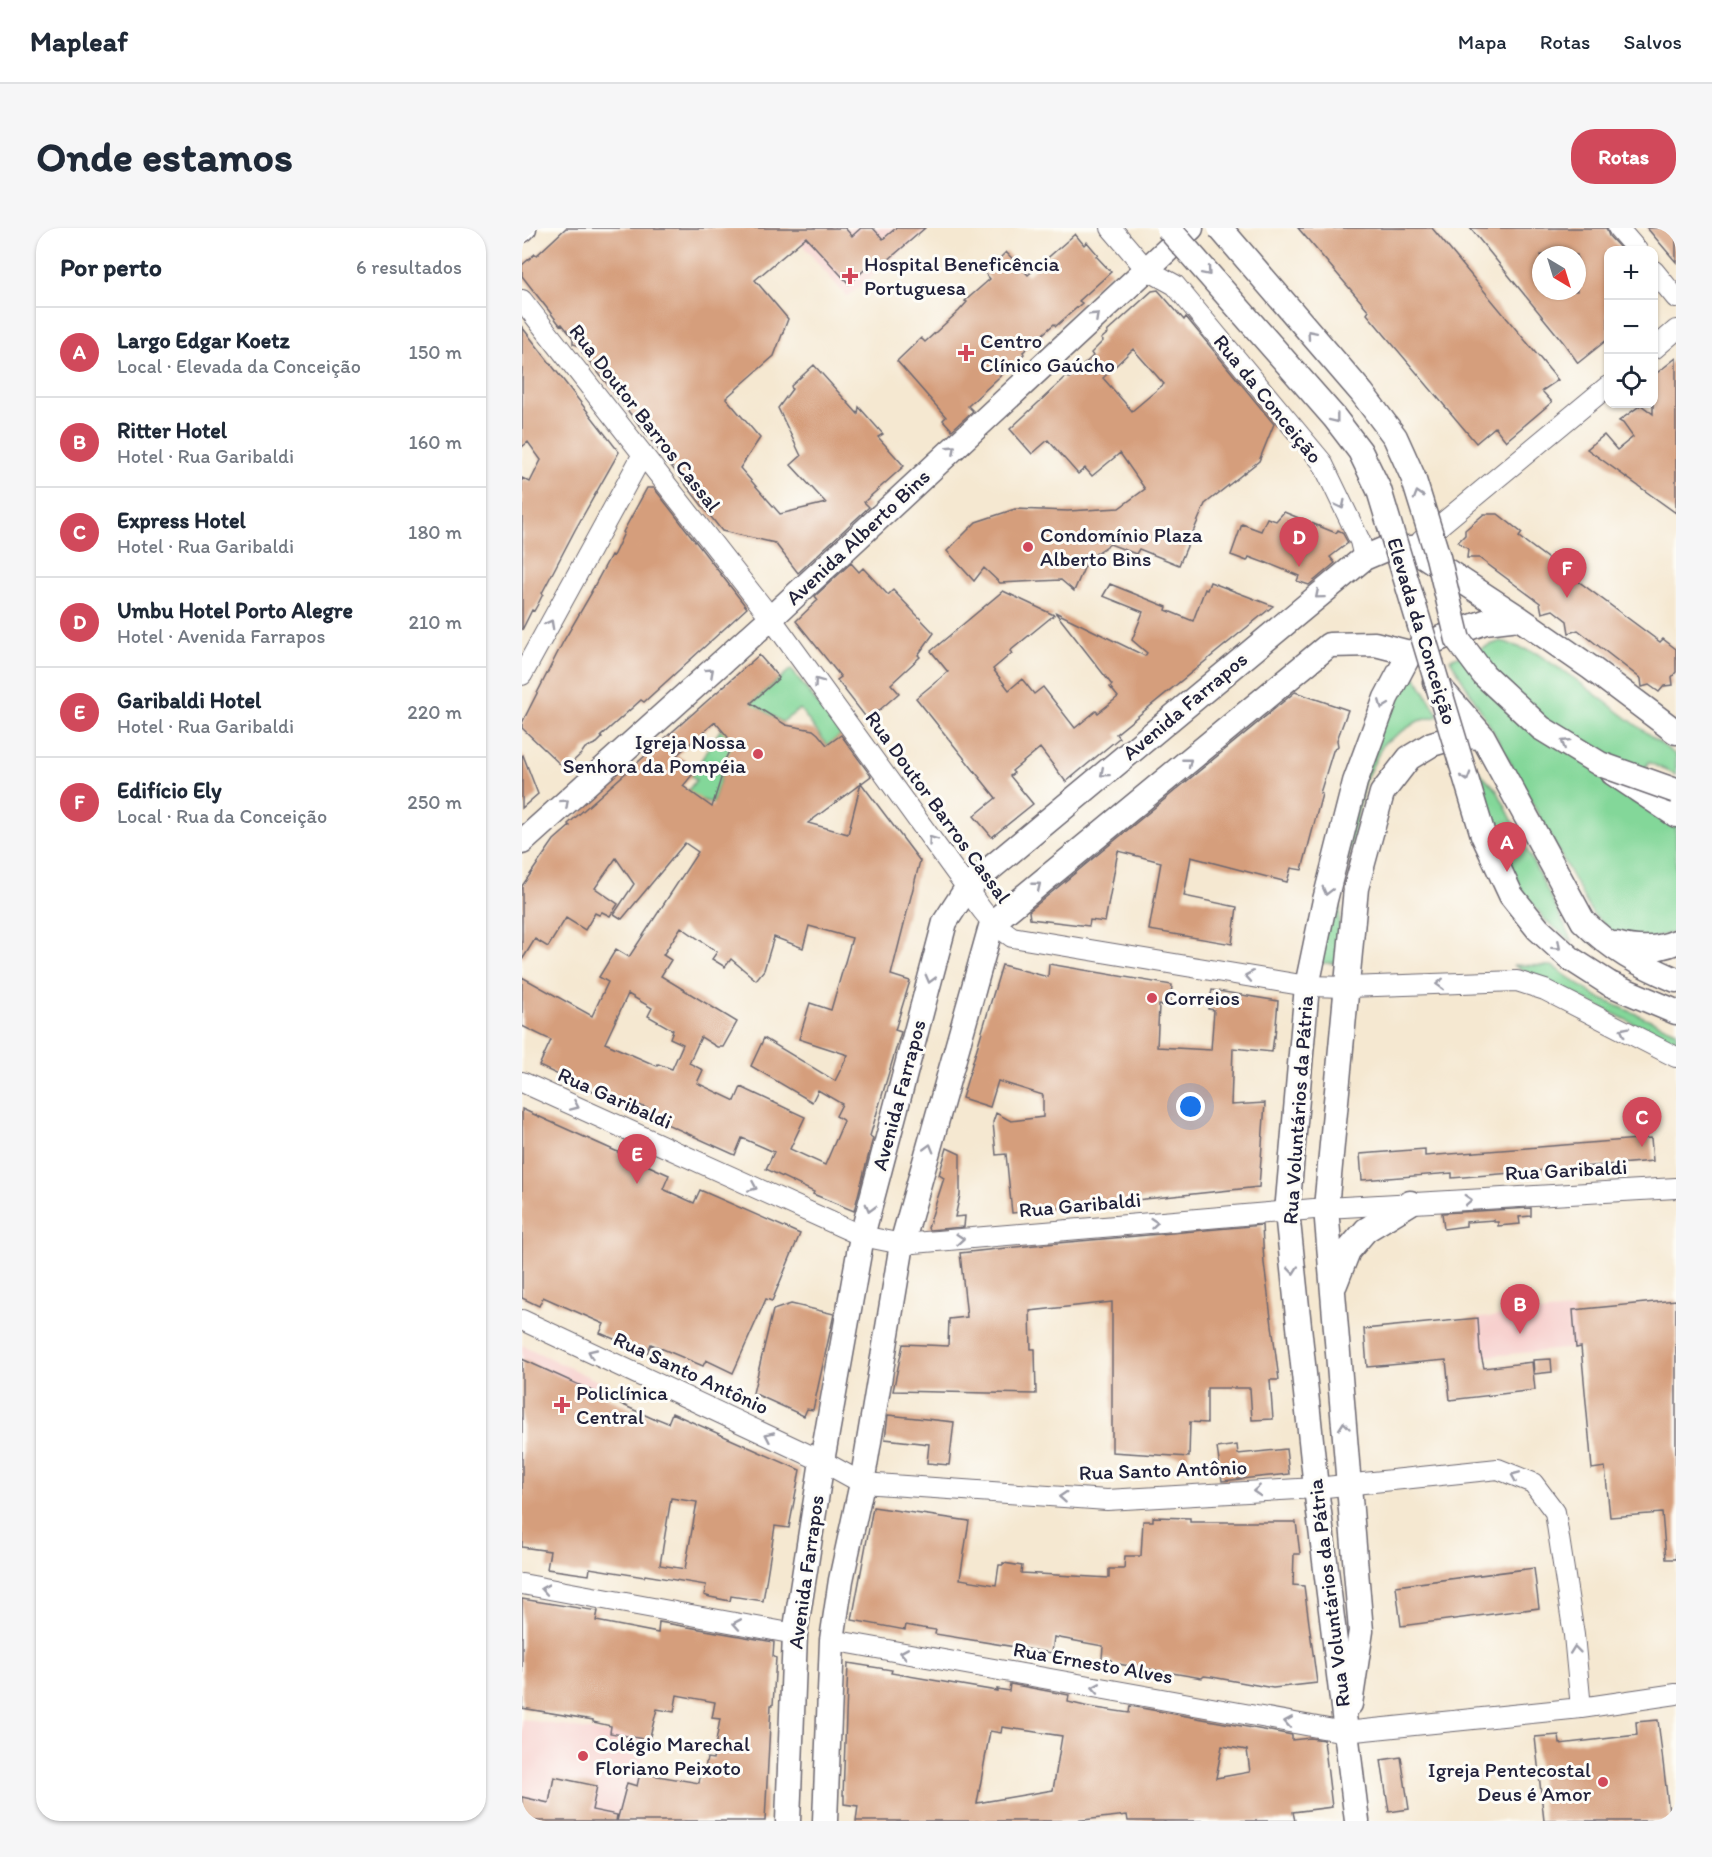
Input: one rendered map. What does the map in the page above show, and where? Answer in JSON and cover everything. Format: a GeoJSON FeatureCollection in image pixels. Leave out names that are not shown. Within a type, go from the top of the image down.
{"type":"FeatureCollection","features":[{"type":"Feature","properties":{"kind":"main road","name":"Elevada da Conceição"},"geometry":{"type":"LineString","coordinates":[[1168,228],[1334,417],[1360,452],[1379,490],[1483,835],[1511,895],[1538,929],[1571,959],[1610,984],[1676,1012]]}},
{"type":"Feature","properties":{"kind":"main road","name":"Avenida Alberto Bins"},"geometry":{"type":"LineString","coordinates":[[522,842],[771,618],[1191,228]]}},
{"type":"Feature","properties":{"kind":"main road","name":"Elevada da Conceição"},"geometry":{"type":"LineString","coordinates":[[1220,228],[1362,393],[1395,437],[1413,477],[1431,534],[1458,640],[1484,675],[1541,728],[1674,806]]}},
{"type":"Feature","properties":{"kind":"main road"},"geometry":{"type":"LineString","coordinates":[[1364,558],[1385,549],[1412,548],[1673,723]]}},
{"type":"Feature","properties":{"kind":"main road","name":"Avenida Farrapos"},"geometry":{"type":"LineString","coordinates":[[788,1821],[795,1634],[822,1461],[862,1236],[945,922],[967,888],[1364,558]]}},
{"type":"Feature","properties":{"kind":"main road"},"geometry":{"type":"LineString","coordinates":[[1410,653],[1441,638],[1485,622],[1519,618]]}},
{"type":"Feature","properties":{"kind":"main road"},"geometry":{"type":"LineString","coordinates":[[992,923],[1329,645],[1376,644],[1410,653],[1483,737],[1583,921],[1602,940],[1643,966],[1676,980]]}},
{"type":"Feature","properties":{"kind":"main road","name":"Rua Voluntários da Pátria"},"geometry":{"type":"LineString","coordinates":[[1357,1821],[1316,1488],[1287,1212],[1307,986],[1325,900],[1355,782],[1386,698],[1410,653]]}},
{"type":"Feature","properties":{"kind":"main road","name":"Rua Voluntários da Pátria"},"geometry":{"type":"LineString","coordinates":[[1345,1732],[1361,1631],[1326,1208],[1356,888],[1382,793],[1409,758],[1432,744],[1459,735],[1483,737]]}},
{"type":"Feature","properties":{"kind":"main road","name":"Avenida Farrapos"},"geometry":{"type":"LineString","coordinates":[[825,1821],[832,1641],[841,1580],[862,1483],[902,1244],[992,923]]}},
{"type":"Feature","properties":{"kind":"main road"},"geometry":{"type":"LineString","coordinates":[[1602,940],[1629,948],[1653,948],[1676,942]]}},
{"type":"Feature","properties":{"kind":"main road"},"geometry":{"type":"LineString","coordinates":[[1300,1063],[1312,1103],[1306,1181],[1326,1208]]}},
{"type":"Feature","properties":{"kind":"main road"},"geometry":{"type":"LineString","coordinates":[[1333,1289],[1348,1251],[1366,1230],[1410,1203]]}},
{"type":"Feature","properties":{"kind":"street","name":"Rua da Conceição"},"geometry":{"type":"LineString","coordinates":[[1111,228],[1146,269],[1175,285],[1322,462],[1360,541],[1364,558]]}},
{"type":"Feature","properties":{"kind":"street"},"geometry":{"type":"LineString","coordinates":[[1618,228],[1634,246]]}},
{"type":"Feature","properties":{"kind":"street"},"geometry":{"type":"LineString","coordinates":[[1658,277],[1676,298]]}},
{"type":"Feature","properties":{"kind":"street","name":"Rua Doutor Barros Cassal"},"geometry":{"type":"LineString","coordinates":[[522,300],[771,618],[979,907],[992,923],[1012,937],[1307,986],[1348,987],[1518,981],[1545,990],[1676,1057]]}},
{"type":"Feature","properties":{"kind":"street"},"geometry":{"type":"LineString","coordinates":[[1658,345],[1676,330]]}},
{"type":"Feature","properties":{"kind":"street"},"geometry":{"type":"LineString","coordinates":[[1412,548],[1604,389]]}},
{"type":"Feature","properties":{"kind":"street"},"geometry":{"type":"LineString","coordinates":[[522,675],[643,454]]}},
{"type":"Feature","properties":{"kind":"street","name":"Rua Garibaldi"},"geometry":{"type":"LineString","coordinates":[[522,1082],[862,1236],[902,1244],[1326,1208],[1676,1188]]}},
{"type":"Feature","properties":{"kind":"street","name":"Rua Santo Antônio"},"geometry":{"type":"LineString","coordinates":[[522,1320],[822,1461],[862,1483],[1107,1500],[1316,1488],[1498,1469],[1533,1484],[1555,1512],[1574,1635],[1581,1708]]}},
{"type":"Feature","properties":{"kind":"street"},"geometry":{"type":"LineString","coordinates":[[522,1584],[795,1634]]}},
{"type":"Feature","properties":{"kind":"street","name":"Rua Ernesto Alves"},"geometry":{"type":"LineString","coordinates":[[832,1641],[1345,1732],[1581,1708],[1676,1694]]}},
{"type":"Feature","properties":{"kind":"shaded area","name":"Hospital Beneficência Portuguesa"},"geometry":{"type":"Polygon","coordinates":[[[788,228],[929,228],[847,297],[788,228]]]}},
{"type":"Feature","properties":{"kind":"shaded area"},"geometry":{"type":"Polygon","coordinates":[[[1676,1300],[1676,1339],[1367,1367],[1364,1329],[1676,1300]]]}},
{"type":"Feature","properties":{"kind":"shaded area","name":"Policlínica Central"},"geometry":{"type":"Polygon","coordinates":[[[522,1345],[610,1387],[585,1446],[522,1423],[522,1345]]]}},
{"type":"Feature","properties":{"kind":"shaded area","name":"Colégio Marechal Floriano Peixoto"},"geometry":{"type":"Polygon","coordinates":[[[522,1719],[649,1740],[640,1773],[766,1794],[765,1821],[522,1821],[522,1719]]]}},
{"type":"Feature","properties":{"kind":"green space"},"geometry":{"type":"Polygon","coordinates":[[[1501,641],[1536,653],[1575,679],[1676,755],[1676,775],[1648,762],[1632,801],[1669,816],[1676,822],[1676,932],[1649,939],[1612,932],[1592,913],[1493,731],[1450,659],[1501,641]]]}},
{"type":"Feature","properties":{"kind":"green space"},"geometry":{"type":"Polygon","coordinates":[[[791,669],[841,735],[827,745],[800,709],[782,722],[759,708],[717,773],[722,775],[713,803],[699,799],[672,812],[696,780],[691,776],[721,729],[791,669]]]}},
{"type":"Feature","properties":{"kind":"green space"},"geometry":{"type":"Polygon","coordinates":[[[1416,677],[1439,716],[1418,721],[1384,743],[1364,782],[1341,893],[1337,963],[1316,963],[1359,781],[1398,687],[1416,677]]]}},
{"type":"Feature","properties":{"kind":"green space"},"geometry":{"type":"Polygon","coordinates":[[[1473,765],[1497,790],[1573,942],[1546,921],[1521,889],[1490,830],[1473,765]]]}},
{"type":"Feature","properties":{"kind":"green space"},"geometry":{"type":"Polygon","coordinates":[[[1513,965],[1552,966],[1597,997],[1676,1031],[1676,1044],[1513,965]]]}},
{"type":"Feature","properties":{"kind":"building"},"geometry":{"type":"Polygon","coordinates":[[[566,228],[845,228],[852,236],[861,228],[873,228],[883,239],[896,228],[925,228],[880,267],[874,261],[849,284],[806,237],[755,280],[788,319],[774,356],[726,398],[760,438],[740,468],[780,514],[826,503],[791,465],[801,456],[778,408],[792,389],[791,386],[814,365],[858,414],[859,407],[883,434],[878,437],[904,466],[864,502],[869,507],[798,573],[775,543],[722,531],[582,352],[581,346],[573,344],[573,338],[522,276],[522,265],[535,254],[537,255],[566,228]]]}},
{"type":"Feature","properties":{"kind":"building"},"geometry":{"type":"Polygon","coordinates":[[[1298,228],[1432,228],[1558,380],[1542,391],[1552,402],[1506,441],[1495,427],[1476,443],[1298,228]]]}},
{"type":"Feature","properties":{"kind":"building"},"geometry":{"type":"Polygon","coordinates":[[[1470,228],[1606,228],[1609,236],[1618,246],[1604,246],[1604,342],[1578,363],[1470,228]]]}},
{"type":"Feature","properties":{"kind":"building"},"geometry":{"type":"Polygon","coordinates":[[[1647,228],[1676,228],[1676,262],[1647,228]]]}},
{"type":"Feature","properties":{"kind":"building"},"geometry":{"type":"Polygon","coordinates":[[[1075,234],[1084,245],[1087,242],[1111,272],[1079,301],[1082,303],[1023,352],[1024,354],[968,406],[973,411],[952,430],[943,420],[946,417],[897,361],[921,338],[925,342],[959,311],[967,302],[965,301],[990,279],[985,273],[1006,252],[1028,275],[1075,234]]]}},
{"type":"Feature","properties":{"kind":"building"},"geometry":{"type":"Polygon","coordinates":[[[1158,290],[1184,320],[1186,317],[1274,424],[1259,461],[1205,504],[1179,565],[1139,549],[1136,554],[1110,544],[1088,559],[1074,591],[1061,580],[1000,583],[984,568],[974,581],[947,551],[976,522],[1015,509],[1068,511],[1119,508],[1145,489],[1120,453],[1092,476],[1085,468],[1078,474],[1048,440],[1032,454],[1010,429],[1067,376],[1069,378],[1093,356],[1091,353],[1103,341],[1101,339],[1107,332],[1152,291],[1158,290]],[[1133,349],[1103,378],[1132,411],[1164,384],[1133,349]]]}},
{"type":"Feature","properties":{"kind":"building"},"geometry":{"type":"Polygon","coordinates":[[[522,327],[619,452],[522,630],[522,478],[530,482],[541,460],[528,442],[522,447],[522,327]]]}},
{"type":"Feature","properties":{"kind":"building"},"geometry":{"type":"Polygon","coordinates":[[[1676,358],[1676,513],[1587,449],[1604,435],[1617,450],[1633,437],[1619,421],[1637,408],[1645,408],[1653,414],[1653,408],[1658,408],[1658,372],[1676,358]]]}},
{"type":"Feature","properties":{"kind":"building"},"geometry":{"type":"Polygon","coordinates":[[[647,488],[654,488],[747,608],[644,702],[641,700],[601,736],[602,738],[597,743],[585,748],[565,769],[522,728],[522,723],[563,642],[611,555],[613,556],[647,488]]]}},
{"type":"Feature","properties":{"kind":"building"},"geometry":{"type":"Polygon","coordinates":[[[1284,512],[1336,533],[1338,530],[1342,532],[1348,543],[1330,557],[1335,563],[1309,585],[1297,581],[1299,576],[1265,562],[1249,557],[1247,561],[1231,555],[1242,524],[1261,531],[1267,518],[1276,521],[1284,512]]]}},
{"type":"Feature","properties":{"kind":"building"},"geometry":{"type":"Polygon","coordinates":[[[1484,514],[1498,514],[1522,533],[1519,537],[1660,642],[1663,639],[1676,649],[1676,672],[1672,677],[1673,685],[1664,686],[1659,692],[1649,685],[1642,687],[1641,679],[1578,630],[1569,633],[1567,621],[1553,610],[1542,613],[1540,603],[1479,558],[1467,558],[1468,549],[1458,542],[1465,535],[1465,530],[1484,514]]]}},
{"type":"Feature","properties":{"kind":"building"},"geometry":{"type":"Polygon","coordinates":[[[851,563],[859,572],[863,568],[888,595],[893,590],[934,633],[918,655],[920,657],[891,684],[899,693],[868,720],[837,680],[841,677],[796,621],[818,600],[815,596],[851,563]]]}},
{"type":"Feature","properties":{"kind":"building"},"geometry":{"type":"Polygon","coordinates":[[[1210,582],[1273,606],[1116,734],[1119,738],[1066,782],[1040,748],[1012,771],[1014,773],[1010,776],[1033,804],[992,837],[974,816],[996,798],[916,698],[948,672],[931,651],[1003,591],[1054,615],[1010,651],[1012,653],[993,669],[1009,690],[1022,679],[1034,694],[1043,687],[1075,728],[1118,697],[1110,687],[1112,685],[1055,612],[1145,656],[1147,653],[1132,640],[1143,612],[1103,596],[1110,584],[1167,607],[1166,610],[1193,621],[1210,582]]]}},
{"type":"Feature","properties":{"kind":"building"},"geometry":{"type":"Polygon","coordinates":[[[759,655],[779,678],[751,703],[786,725],[813,730],[827,745],[841,735],[871,776],[861,783],[920,861],[891,975],[910,981],[895,1030],[901,1032],[870,1136],[873,1138],[854,1211],[813,1194],[814,1192],[766,1169],[774,1152],[742,1138],[735,1155],[662,1122],[665,1116],[639,1105],[636,1111],[539,1066],[551,1040],[522,1026],[522,977],[592,1016],[608,982],[599,977],[616,949],[629,957],[698,852],[685,843],[622,919],[614,914],[634,884],[616,858],[595,888],[618,904],[610,916],[602,912],[599,915],[595,913],[585,930],[566,918],[548,947],[535,939],[522,960],[522,886],[554,840],[570,826],[568,824],[759,655]],[[715,722],[677,755],[697,769],[683,786],[712,807],[722,775],[721,768],[733,743],[715,722]],[[861,784],[808,823],[848,834],[861,784]],[[809,926],[803,948],[774,937],[764,970],[756,980],[731,959],[725,967],[712,959],[717,952],[681,927],[663,955],[671,960],[661,976],[737,1022],[723,1047],[717,1047],[701,1037],[689,1063],[703,1070],[697,1083],[735,1101],[741,1087],[805,1117],[790,1149],[825,1165],[844,1121],[836,1116],[842,1104],[818,1090],[812,1102],[751,1066],[764,1038],[835,1081],[848,1055],[799,1039],[810,1003],[831,1010],[852,938],[809,926]],[[628,994],[605,1043],[657,1066],[658,1064],[672,1069],[683,1044],[670,1038],[673,1030],[648,1016],[652,1008],[628,994]]]}},
{"type":"Feature","properties":{"kind":"building"},"geometry":{"type":"Polygon","coordinates":[[[1295,692],[1348,710],[1337,740],[1338,746],[1333,751],[1320,793],[1322,794],[1302,870],[1291,868],[1287,882],[1191,857],[1184,896],[1237,907],[1232,944],[1149,930],[1161,862],[1118,851],[1105,922],[1090,920],[1089,926],[1030,919],[1029,911],[1295,692]]]}},
{"type":"Feature","properties":{"kind":"building"},"geometry":{"type":"Polygon","coordinates":[[[522,756],[538,794],[522,808],[522,756]]]}},
{"type":"Feature","properties":{"kind":"building"},"geometry":{"type":"Polygon","coordinates":[[[1049,964],[1172,985],[1170,1006],[1159,1005],[1157,1047],[1211,1050],[1214,1010],[1208,1009],[1212,990],[1278,1001],[1272,1052],[1233,1048],[1231,1105],[1265,1103],[1259,1187],[1012,1213],[1006,1154],[996,1155],[993,1122],[996,1113],[1011,1121],[1043,1117],[1043,1095],[998,1081],[990,1107],[962,1098],[1002,965],[1048,977],[1049,964]]]}},
{"type":"Feature","properties":{"kind":"building"},"geometry":{"type":"Polygon","coordinates":[[[522,1109],[669,1175],[663,1189],[694,1203],[700,1190],[800,1234],[772,1301],[766,1299],[733,1373],[706,1360],[703,1366],[651,1344],[647,1353],[600,1333],[604,1324],[543,1297],[539,1306],[522,1298],[522,1109]]]}},
{"type":"Feature","properties":{"kind":"building"},"geometry":{"type":"Polygon","coordinates":[[[1651,1138],[1653,1161],[1452,1178],[1452,1173],[1362,1180],[1360,1154],[1425,1149],[1425,1156],[1651,1138]]]}},
{"type":"Feature","properties":{"kind":"building"},"geometry":{"type":"Polygon","coordinates":[[[947,1148],[960,1154],[960,1195],[955,1217],[965,1216],[964,1227],[929,1230],[944,1178],[939,1175],[947,1148]]]}},
{"type":"Feature","properties":{"kind":"building"},"geometry":{"type":"Polygon","coordinates":[[[1531,1208],[1531,1216],[1519,1217],[1520,1224],[1498,1226],[1498,1222],[1494,1220],[1466,1222],[1466,1226],[1444,1229],[1442,1213],[1531,1208]]]}},
{"type":"Feature","properties":{"kind":"building"},"geometry":{"type":"Polygon","coordinates":[[[1262,1225],[1264,1263],[1279,1380],[1270,1380],[1273,1419],[1252,1420],[1250,1388],[1207,1388],[1207,1423],[1190,1422],[1189,1457],[1112,1452],[1112,1302],[1030,1311],[1031,1349],[1035,1349],[1036,1394],[893,1391],[903,1344],[948,1346],[949,1319],[967,1317],[960,1253],[1262,1225]]]}},
{"type":"Feature","properties":{"kind":"building"},"geometry":{"type":"Polygon","coordinates":[[[1676,1300],[1676,1559],[1666,1559],[1662,1513],[1610,1517],[1605,1467],[1592,1469],[1581,1347],[1576,1348],[1573,1310],[1676,1300]]]}},
{"type":"Feature","properties":{"kind":"building"},"geometry":{"type":"Polygon","coordinates":[[[791,1304],[834,1314],[813,1410],[807,1409],[804,1416],[753,1393],[773,1310],[791,1304]]]}},
{"type":"Feature","properties":{"kind":"building"},"geometry":{"type":"Polygon","coordinates":[[[1478,1318],[1480,1351],[1484,1368],[1532,1362],[1535,1390],[1450,1400],[1446,1360],[1367,1367],[1364,1329],[1478,1318]]]}},
{"type":"Feature","properties":{"kind":"building"},"geometry":{"type":"Polygon","coordinates":[[[522,1359],[656,1420],[656,1418],[668,1423],[672,1413],[800,1470],[789,1528],[775,1526],[763,1601],[731,1596],[730,1601],[710,1597],[704,1595],[706,1585],[645,1575],[644,1577],[590,1568],[589,1575],[547,1569],[550,1551],[522,1547],[522,1359]],[[671,1498],[660,1565],[685,1569],[697,1502],[671,1498]]]}},
{"type":"Feature","properties":{"kind":"building"},"geometry":{"type":"Polygon","coordinates":[[[1551,1359],[1552,1372],[1534,1374],[1533,1360],[1551,1359]]]}},
{"type":"Feature","properties":{"kind":"building"},"geometry":{"type":"Polygon","coordinates":[[[888,1415],[954,1422],[949,1465],[927,1463],[929,1444],[885,1439],[888,1415]]]}},
{"type":"Feature","properties":{"kind":"building"},"geometry":{"type":"Polygon","coordinates":[[[1237,1445],[1238,1454],[1286,1449],[1289,1474],[1222,1481],[1217,1448],[1237,1445]]]}},
{"type":"Feature","properties":{"kind":"building"},"geometry":{"type":"Polygon","coordinates":[[[873,1507],[969,1521],[960,1579],[996,1585],[999,1565],[1003,1563],[1022,1566],[1021,1573],[1109,1578],[1109,1569],[1124,1569],[1125,1556],[1141,1556],[1143,1521],[1153,1521],[1153,1517],[1190,1518],[1190,1522],[1296,1522],[1300,1554],[1294,1554],[1293,1585],[1304,1586],[1317,1683],[1273,1688],[1112,1663],[1111,1660],[1102,1659],[1103,1646],[1054,1637],[1052,1653],[935,1634],[936,1630],[906,1625],[905,1630],[852,1620],[873,1507]]]}},
{"type":"Feature","properties":{"kind":"building"},"geometry":{"type":"Polygon","coordinates":[[[1534,1568],[1539,1608],[1401,1626],[1396,1586],[1534,1568]]]}},
{"type":"Feature","properties":{"kind":"building"},"geometry":{"type":"Polygon","coordinates":[[[522,1599],[598,1611],[596,1621],[658,1633],[659,1622],[774,1642],[773,1656],[776,1658],[773,1705],[771,1705],[765,1821],[617,1821],[627,1783],[637,1786],[640,1773],[699,1783],[707,1758],[713,1759],[720,1719],[712,1718],[715,1702],[677,1695],[674,1712],[657,1709],[649,1740],[610,1733],[611,1726],[593,1722],[593,1720],[522,1708],[522,1599]]]}},
{"type":"Feature","properties":{"kind":"building"},"geometry":{"type":"Polygon","coordinates":[[[848,1663],[892,1670],[891,1673],[997,1691],[997,1689],[1009,1691],[1010,1684],[1069,1695],[1068,1702],[1089,1707],[1129,1713],[1130,1706],[1292,1735],[1292,1740],[1310,1738],[1324,1740],[1332,1807],[1293,1812],[1295,1821],[1128,1821],[1127,1815],[1074,1821],[856,1821],[858,1806],[844,1804],[848,1663]],[[1002,1727],[1001,1733],[990,1731],[977,1803],[1053,1790],[1062,1736],[1002,1727]],[[1222,1746],[1216,1778],[1250,1772],[1247,1750],[1222,1746]]]}},
{"type":"Feature","properties":{"kind":"building","name":"Igreja Pentecostal Deus é Amor"},"geometry":{"type":"Polygon","coordinates":[[[1658,1720],[1670,1821],[1544,1821],[1535,1737],[1559,1735],[1560,1744],[1637,1735],[1636,1722],[1658,1720]]]}},
{"type":"Feature","properties":{"kind":"building"},"geometry":{"type":"Polygon","coordinates":[[[1401,1757],[1409,1809],[1389,1812],[1381,1760],[1401,1757]]]}},
{"type":"Feature","properties":{"kind":"building"},"geometry":{"type":"Polygon","coordinates":[[[554,1777],[597,1786],[592,1810],[617,1815],[616,1821],[522,1821],[522,1797],[549,1803],[554,1777]]]}},
{"type":"Feature","properties":{"kind":"place","name":"Hospital Beneficência Portuguesa"},"geometry":{"type":"Point","coordinates":[850,276]}},
{"type":"Feature","properties":{"kind":"place","name":"Centro Clínico Gaúcho"},"geometry":{"type":"Point","coordinates":[966,353]}},
{"type":"Feature","properties":{"kind":"place","name":"Condomínio Plaza Alberto Bins"},"geometry":{"type":"Point","coordinates":[1028,547]}},
{"type":"Feature","properties":{"kind":"place","name":"Umbu Hotel Porto Alegre"},"geometry":{"type":"Point","coordinates":[1299,567]}},
{"type":"Feature","properties":{"kind":"place","name":"Edifício Ely"},"geometry":{"type":"Point","coordinates":[1567,598]}},
{"type":"Feature","properties":{"kind":"place","name":"Igreja Nossa Senhora da Pompéia"},"geometry":{"type":"Point","coordinates":[758,754]}},
{"type":"Feature","properties":{"kind":"place","name":"Largo Edgar Koetz"},"geometry":{"type":"Point","coordinates":[1507,872]}},
{"type":"Feature","properties":{"kind":"place","name":"Correios"},"geometry":{"type":"Point","coordinates":[1152,998]}},
{"type":"Feature","properties":{"kind":"place","name":"Express Hotel"},"geometry":{"type":"Point","coordinates":[1642,1147]}},
{"type":"Feature","properties":{"kind":"place","name":"Garibaldi Hotel"},"geometry":{"type":"Point","coordinates":[637,1184]}},
{"type":"Feature","properties":{"kind":"place","name":"Ritter Hotel"},"geometry":{"type":"Point","coordinates":[1520,1334]}},
{"type":"Feature","properties":{"kind":"place","name":"Policlínica Central"},"geometry":{"type":"Point","coordinates":[562,1405]}},
{"type":"Feature","properties":{"kind":"place","name":"Colégio Marechal Floriano Peixoto"},"geometry":{"type":"Point","coordinates":[583,1756]}},
{"type":"Feature","properties":{"kind":"place","name":"Igreja Pentecostal Deus é Amor"},"geometry":{"type":"Point","coordinates":[1603,1782]}}]}
